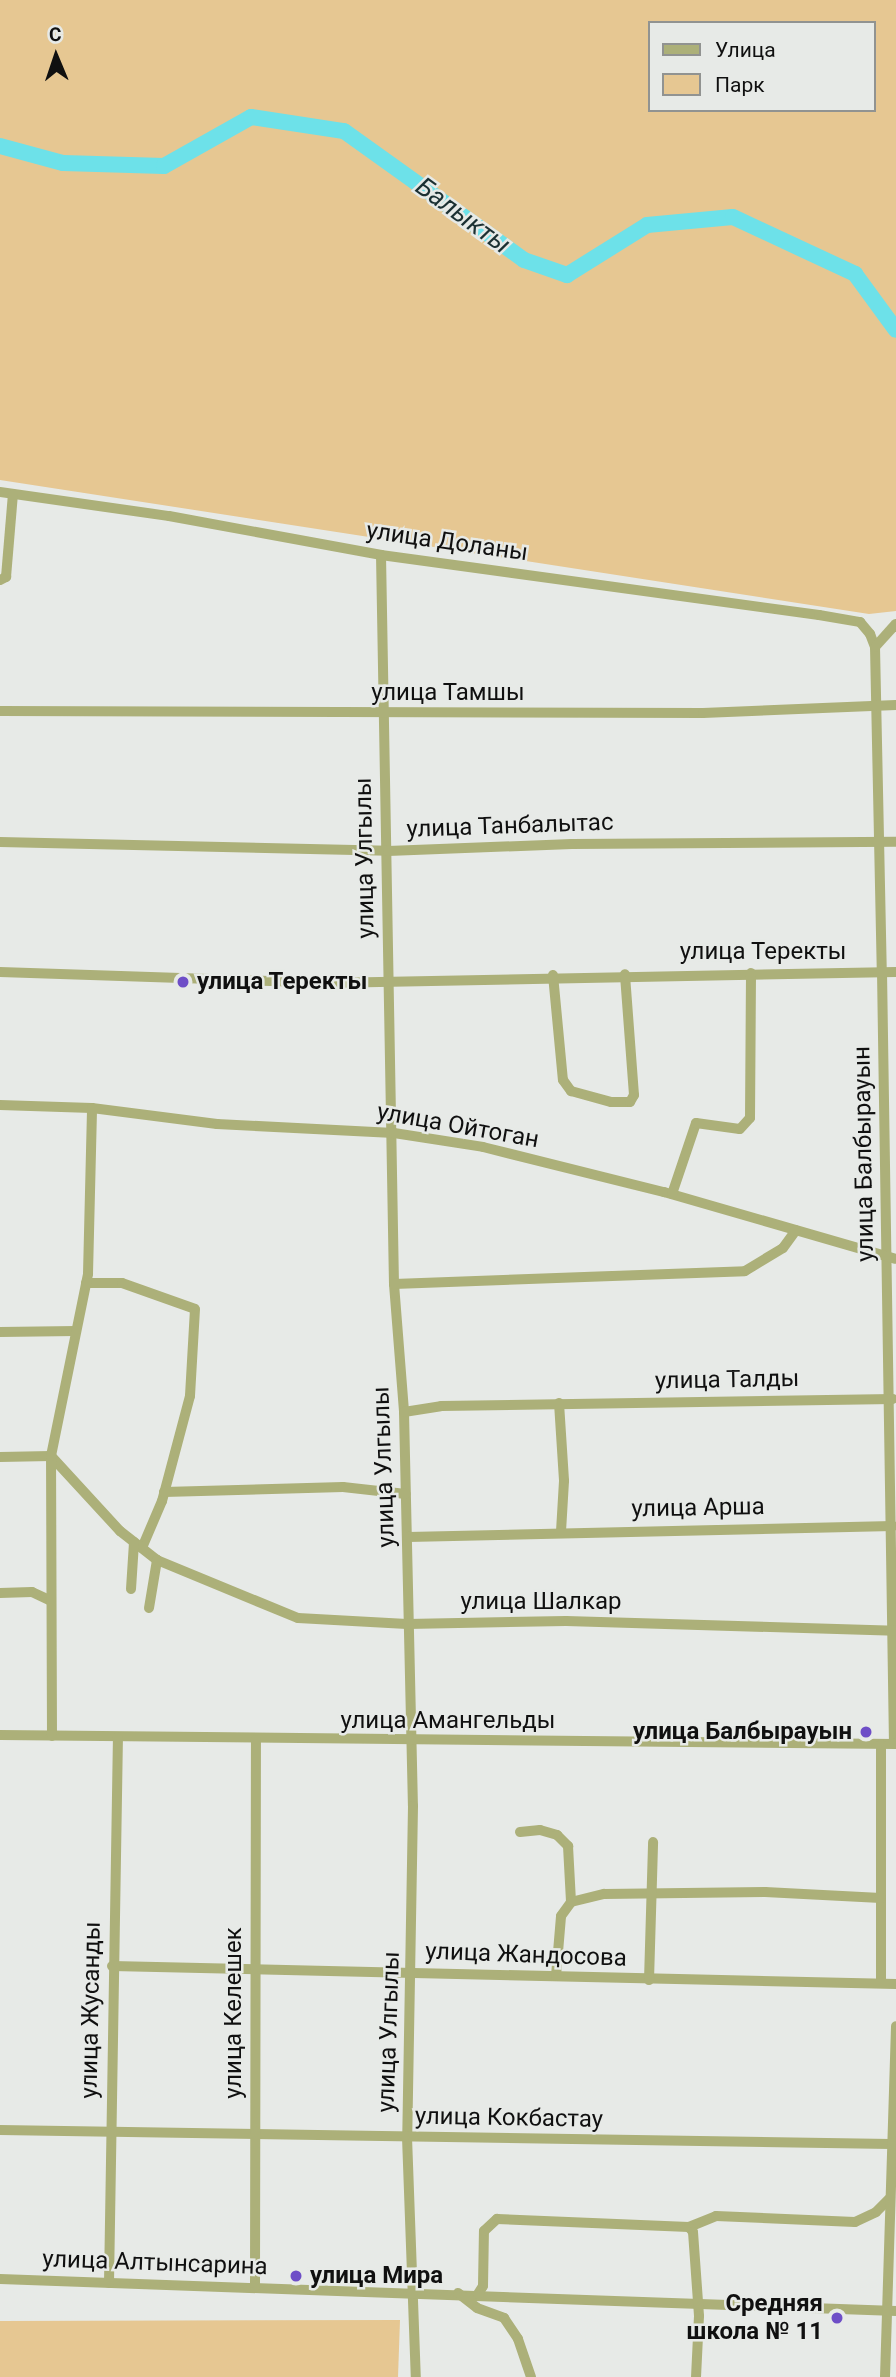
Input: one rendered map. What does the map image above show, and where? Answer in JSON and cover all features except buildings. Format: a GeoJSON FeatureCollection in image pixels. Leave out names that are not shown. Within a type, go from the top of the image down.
{"type":"FeatureCollection","features":[{"type":"Feature","properties":{"kind":"street","name":"улица Доланы"},"geometry":{"type":"LineString","coordinates":[[0,492],[169,516],[381,555],[860,622],[875,646]]}},
{"type":"Feature","properties":{"kind":"street"},"geometry":{"type":"LineString","coordinates":[[0,580],[6,577],[13,494]]}},
{"type":"Feature","properties":{"kind":"street","name":"улица Улгылы"},"geometry":{"type":"LineString","coordinates":[[381,555],[388,851],[387,978],[394,1133],[394,1284],[404,1412],[408,1537],[412,1972],[407,2137],[409,2256],[416,2291],[415,2377]]}},
{"type":"Feature","properties":{"kind":"street"},"geometry":{"type":"LineString","coordinates":[[875,646],[896,624]]}},
{"type":"Feature","properties":{"kind":"street","name":"улица Балбырауын"},"geometry":{"type":"LineString","coordinates":[[875,646],[882,972],[890,1126],[895,1744]]}},
{"type":"Feature","properties":{"kind":"street","name":"улица Тамшы"},"geometry":{"type":"LineString","coordinates":[[0,711],[383,715],[703,713],[896,705]]}},
{"type":"Feature","properties":{"kind":"street","name":"улица Танбалытас"},"geometry":{"type":"LineString","coordinates":[[0,842],[388,851],[572,844],[896,842]]}},
{"type":"Feature","properties":{"kind":"street","name":"улица Теректы"},"geometry":{"type":"LineString","coordinates":[[0,972],[327,983],[387,978],[896,972]]}},
{"type":"Feature","properties":{"kind":"street"},"geometry":{"type":"LineString","coordinates":[[672,1194],[696,1123],[740,1129],[750,1118],[751,973]]}},
{"type":"Feature","properties":{"kind":"street"},"geometry":{"type":"LineString","coordinates":[[553,975],[563,1080],[571,1091],[611,1102],[630,1102],[634,1095],[625,974]]}},
{"type":"Feature","properties":{"kind":"street","name":"улица Ойтоган"},"geometry":{"type":"LineString","coordinates":[[0,1105],[92,1108],[217,1124],[394,1133],[483,1147],[672,1194],[892,1259]]}},
{"type":"Feature","properties":{"kind":"street"},"geometry":{"type":"LineString","coordinates":[[52,1736],[51,1456],[86,1283],[92,1108]]}},
{"type":"Feature","properties":{"kind":"street"},"geometry":{"type":"LineString","coordinates":[[394,1284],[745,1270],[783,1248],[796,1230]]}},
{"type":"Feature","properties":{"kind":"street"},"geometry":{"type":"LineString","coordinates":[[86,1283],[121,1283],[195,1309],[190,1396],[164,1492],[138,1545],[131,1589]]}},
{"type":"Feature","properties":{"kind":"street"},"geometry":{"type":"LineString","coordinates":[[0,1332],[76,1331]]}},
{"type":"Feature","properties":{"kind":"street","name":"улица Талды"},"geometry":{"type":"LineString","coordinates":[[404,1412],[441,1406],[893,1399]]}},
{"type":"Feature","properties":{"kind":"street"},"geometry":{"type":"LineString","coordinates":[[559,1404],[564,1481],[561,1532]]}},
{"type":"Feature","properties":{"kind":"street"},"geometry":{"type":"LineString","coordinates":[[0,1457],[51,1456]]}},
{"type":"Feature","properties":{"kind":"street","name":"улица Шалкар"},"geometry":{"type":"LineString","coordinates":[[51,1456],[138,1545],[157,1560],[194,1578],[298,1618],[407,1624],[566,1622],[893,1631]]}},
{"type":"Feature","properties":{"kind":"street"},"geometry":{"type":"LineString","coordinates":[[164,1492],[343,1487],[406,1494]]}},
{"type":"Feature","properties":{"kind":"street","name":"улица Арша"},"geometry":{"type":"LineString","coordinates":[[408,1537],[892,1526]]}},
{"type":"Feature","properties":{"kind":"street"},"geometry":{"type":"LineString","coordinates":[[149,1608],[157,1560]]}},
{"type":"Feature","properties":{"kind":"street"},"geometry":{"type":"LineString","coordinates":[[0,1593],[32,1592],[51,1601]]}},
{"type":"Feature","properties":{"kind":"street","name":"улица Амангельды"},"geometry":{"type":"LineString","coordinates":[[0,1735],[409,1742],[895,1744]]}},
{"type":"Feature","properties":{"kind":"street","name":"улица Жусанды"},"geometry":{"type":"LineString","coordinates":[[110,2283],[112,1966],[118,1737]]}},
{"type":"Feature","properties":{"kind":"street","name":"улица Келешек"},"geometry":{"type":"LineString","coordinates":[[255,2287],[256,1740]]}},
{"type":"Feature","properties":{"kind":"street"},"geometry":{"type":"LineString","coordinates":[[881,1745],[881,1983]]}},
{"type":"Feature","properties":{"kind":"street"},"geometry":{"type":"LineString","coordinates":[[520,1832],[540,1830],[557,1835],[568,1846],[571,1902],[561,1916],[556,1976]]}},
{"type":"Feature","properties":{"kind":"street"},"geometry":{"type":"LineString","coordinates":[[649,1980],[653,1842]]}},
{"type":"Feature","properties":{"kind":"street"},"geometry":{"type":"LineString","coordinates":[[571,1902],[604,1894],[765,1892],[881,1898]]}},
{"type":"Feature","properties":{"kind":"street","name":"улица Жандосова"},"geometry":{"type":"LineString","coordinates":[[112,1966],[896,1984]]}},
{"type":"Feature","properties":{"kind":"street"},"geometry":{"type":"LineString","coordinates":[[885,2377],[890,2311],[891,2144],[896,2026]]}},
{"type":"Feature","properties":{"kind":"street","name":"улица Кокбастау"},"geometry":{"type":"LineString","coordinates":[[0,2130],[205,2132],[255,2137],[891,2144]]}},
{"type":"Feature","properties":{"kind":"street"},"geometry":{"type":"LineString","coordinates":[[478,2294],[483,2286],[484,2231],[497,2219],[689,2227],[716,2216],[855,2222],[876,2212],[890,2198]]}},
{"type":"Feature","properties":{"kind":"street"},"geometry":{"type":"LineString","coordinates":[[689,2227],[693,2232],[700,2346],[696,2377]]}},
{"type":"Feature","properties":{"kind":"street","name":"улица Алтынсарина"},"geometry":{"type":"LineString","coordinates":[[0,2279],[416,2291],[697,2307],[890,2311]]}},
{"type":"Feature","properties":{"kind":"street"},"geometry":{"type":"LineString","coordinates":[[458,2293],[477,2308],[504,2318],[519,2339],[531,2377]]}},
{"type":"Feature","properties":{"kind":"green space"},"geometry":{"type":"Polygon","coordinates":[[[0,0],[896,0],[896,611],[869,614],[0,480],[0,0]]]}},
{"type":"Feature","properties":{"kind":"green space"},"geometry":{"type":"Polygon","coordinates":[[[400,2320],[398,2377],[0,2377],[0,2321],[400,2320]]]}},
{"type":"Feature","properties":{"kind":"waterway","name":"Балыкты"},"geometry":{"type":"LineString","coordinates":[[0,146],[63,163],[164,166],[251,117],[344,131],[524,260],[567,275],[647,225],[733,217],[855,274],[896,330]]}},
{"type":"Feature","properties":{"kind":"place","name":"улица Теректы"},"geometry":{"type":"Point","coordinates":[183,982]}},
{"type":"Feature","properties":{"kind":"place","name":"улица Балбырауын"},"geometry":{"type":"Point","coordinates":[866,1732]}},
{"type":"Feature","properties":{"kind":"place","name":"улица Мира"},"geometry":{"type":"Point","coordinates":[296,2276]}},
{"type":"Feature","properties":{"kind":"place","name":"Средняя школа № 11"},"geometry":{"type":"Point","coordinates":[837,2318]}}]}
